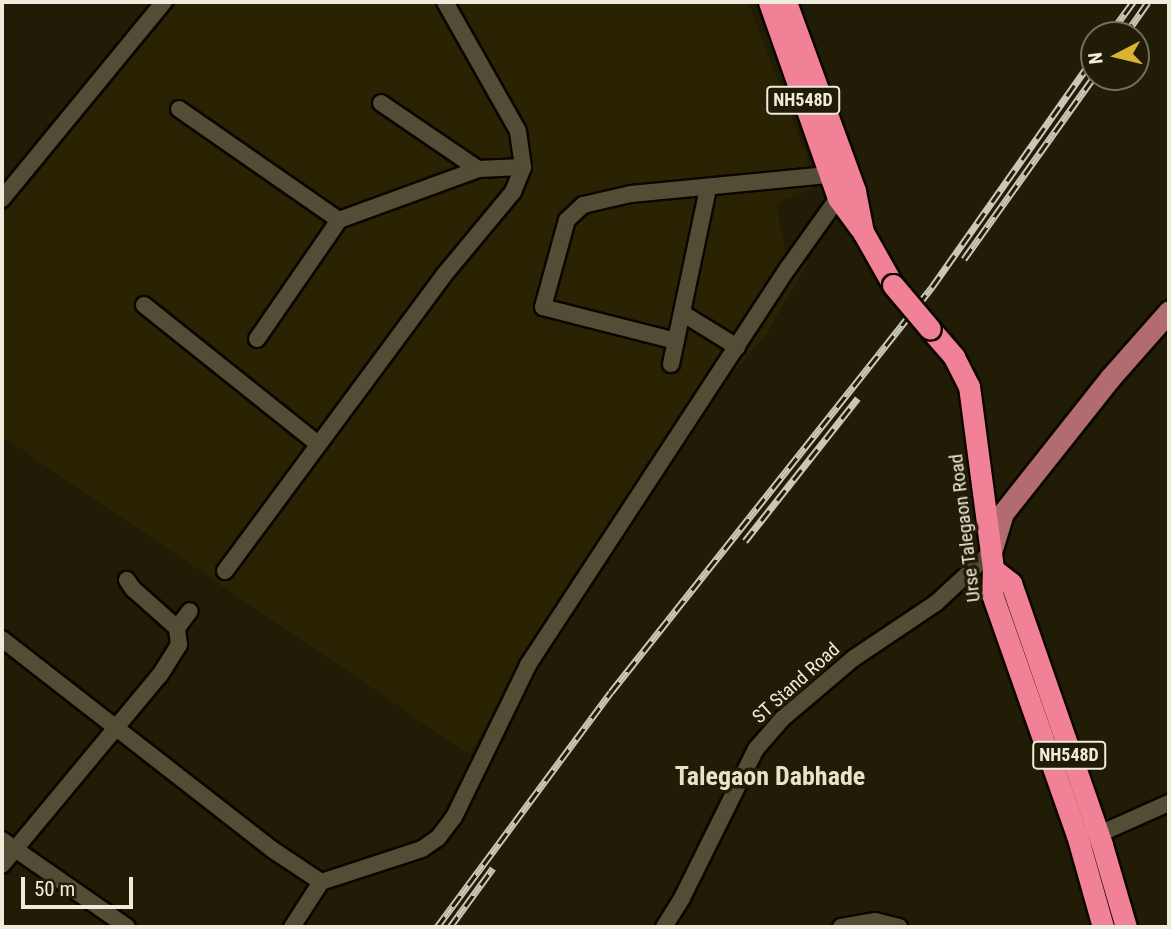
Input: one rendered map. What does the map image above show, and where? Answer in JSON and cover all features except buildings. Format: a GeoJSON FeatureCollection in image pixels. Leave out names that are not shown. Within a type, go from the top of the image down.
{"type":"FeatureCollection","features":[{"type":"Feature","properties":{"kind":"highway","name":"NH548D"},"geometry":{"type":"LineString","coordinates":[[769,2],[838,198],[863,232]]}},
{"type":"Feature","properties":{"kind":"highway","name":"NH548D"},"geometry":{"type":"LineString","coordinates":[[786,2],[855,191],[863,232]]}},
{"type":"Feature","properties":{"kind":"highway","name":"Urse Talegaon Road"},"geometry":{"type":"LineString","coordinates":[[863,232],[893,285],[954,357],[970,386],[992,560],[992,594],[1089,839],[1103,927]]}},
{"type":"Feature","properties":{"kind":"highway","name":"NH548D"},"geometry":{"type":"LineString","coordinates":[[992,560],[1011,583],[1089,839],[1126,927]]}},
{"type":"Feature","properties":{"kind":"main road"},"geometry":{"type":"LineString","coordinates":[[992,560],[1003,513],[1110,378],[1169,311]]}},
{"type":"Feature","properties":{"kind":"street"},"geometry":{"type":"LineString","coordinates":[[2,200],[164,2]]}},
{"type":"Feature","properties":{"kind":"street"},"geometry":{"type":"LineString","coordinates":[[225,571],[317,443],[444,275],[513,192],[523,167],[518,131],[445,2]]}},
{"type":"Feature","properties":{"kind":"street"},"geometry":{"type":"LineString","coordinates":[[381,103],[478,169]]}},
{"type":"Feature","properties":{"kind":"street"},"geometry":{"type":"LineString","coordinates":[[179,109],[339,220]]}},
{"type":"Feature","properties":{"kind":"street"},"geometry":{"type":"LineString","coordinates":[[257,338],[339,220],[478,169],[523,167]]}},
{"type":"Feature","properties":{"kind":"street"},"geometry":{"type":"LineString","coordinates":[[676,341],[543,307],[567,220],[583,205],[631,194],[830,175]]}},
{"type":"Feature","properties":{"kind":"street"},"geometry":{"type":"LineString","coordinates":[[671,364],[708,188]]}},
{"type":"Feature","properties":{"kind":"street"},"geometry":{"type":"LineString","coordinates":[[292,927],[321,882],[408,854],[438,838],[454,817],[528,665],[838,198]]}},
{"type":"Feature","properties":{"kind":"street"},"geometry":{"type":"LineString","coordinates":[[144,305],[317,443]]}},
{"type":"Feature","properties":{"kind":"street"},"geometry":{"type":"LineString","coordinates":[[682,313],[737,347]]}},
{"type":"Feature","properties":{"kind":"street","name":"ST Stand Road"},"geometry":{"type":"LineString","coordinates":[[664,927],[682,898],[756,749],[782,719],[853,658],[936,603],[992,560]]}},
{"type":"Feature","properties":{"kind":"street"},"geometry":{"type":"LineString","coordinates":[[2,865],[8,844],[115,729],[173,657],[179,645],[177,628],[133,589],[127,580]]}},
{"type":"Feature","properties":{"kind":"street"},"geometry":{"type":"LineString","coordinates":[[177,628],[190,611]]}},
{"type":"Feature","properties":{"kind":"street"},"geometry":{"type":"LineString","coordinates":[[2,639],[273,850],[321,882]]}},
{"type":"Feature","properties":{"kind":"street"},"geometry":{"type":"LineString","coordinates":[[1089,839],[1169,803]]}},
{"type":"Feature","properties":{"kind":"street"},"geometry":{"type":"LineString","coordinates":[[8,844],[127,927]]}},
{"type":"Feature","properties":{"kind":"street"},"geometry":{"type":"LineString","coordinates":[[841,927],[875,922],[899,927]]}},
{"type":"Feature","properties":{"kind":"shaded area"},"geometry":{"type":"Polygon","coordinates":[[[178,2],[748,2],[807,158],[812,188],[776,203],[785,250],[808,263],[767,333],[644,476],[592,552],[469,754],[2,436],[2,216],[178,2]]]}},
{"type":"Feature","properties":{"kind":"railway"},"geometry":{"type":"LineString","coordinates":[[1119,21],[1133,2]]}},
{"type":"Feature","properties":{"kind":"railway"},"geometry":{"type":"LineString","coordinates":[[1135,21],[1148,2]]}},
{"type":"Feature","properties":{"kind":"railway"},"geometry":{"type":"LineString","coordinates":[[437,927],[611,692],[932,287],[1080,77]]}},
{"type":"Feature","properties":{"kind":"railway"},"geometry":{"type":"LineString","coordinates":[[964,259],[1084,91]]}},
{"type":"Feature","properties":{"kind":"railway"},"geometry":{"type":"LineString","coordinates":[[745,541],[858,398]]}},
{"type":"Feature","properties":{"kind":"railway"},"geometry":{"type":"LineString","coordinates":[[450,927],[493,868]]}},
{"type":"Feature","properties":{"kind":"district","name":"Talegaon Dabhade"},"geometry":{"type":"Point","coordinates":[770,777]}}]}
